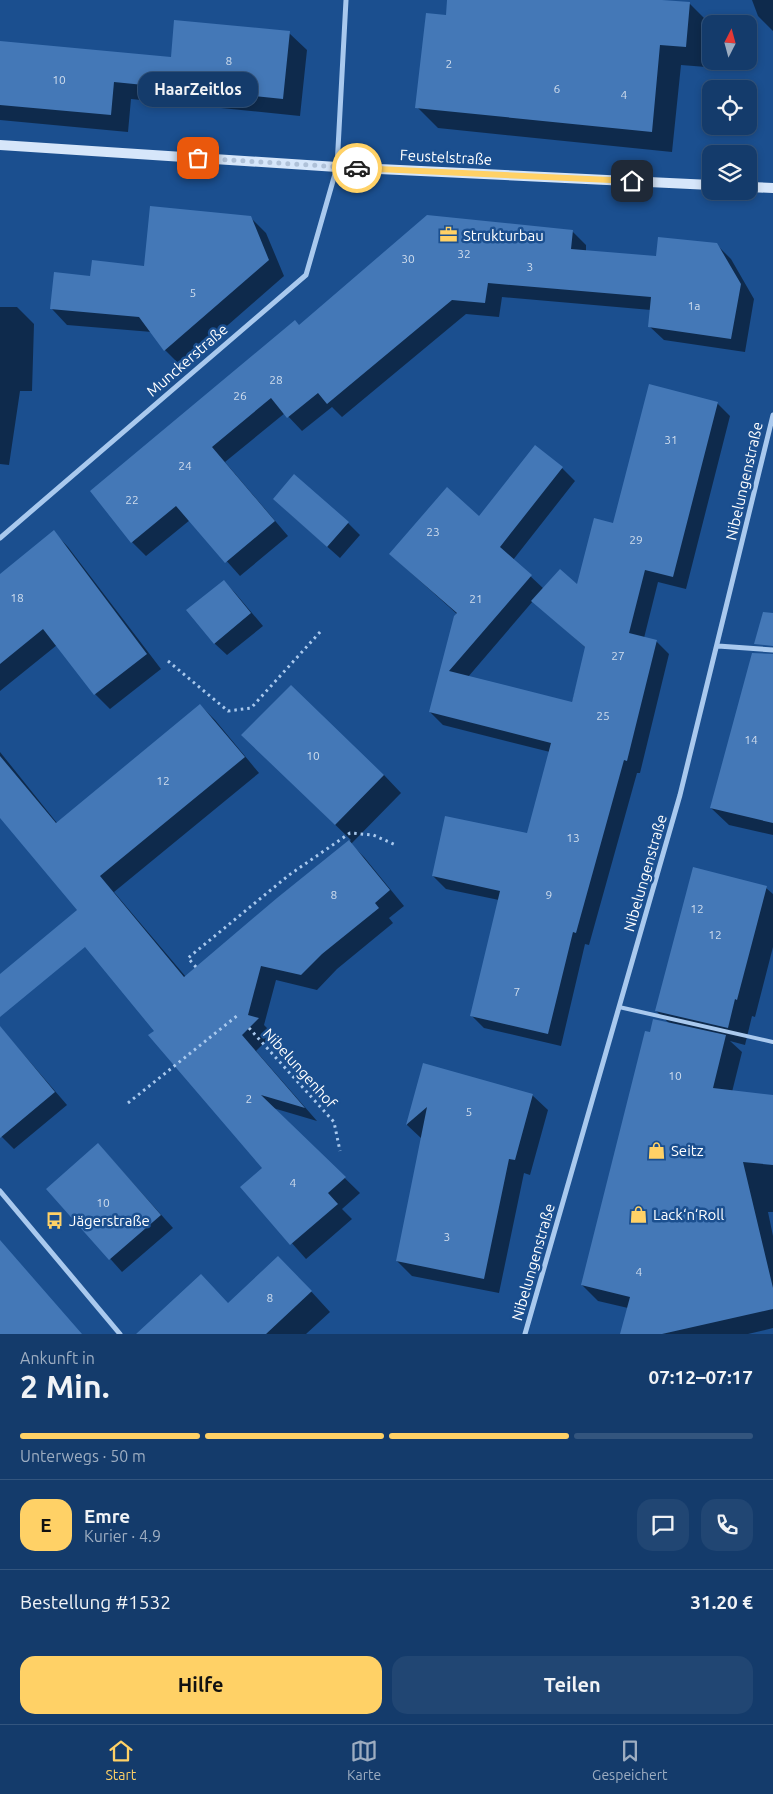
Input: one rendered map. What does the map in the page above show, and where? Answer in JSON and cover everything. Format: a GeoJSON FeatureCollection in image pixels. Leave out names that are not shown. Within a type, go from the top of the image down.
{"type":"FeatureCollection","features":[{"type":"Feature","properties":{"kind":"main road","name":"Feustelstraße"},"geometry":{"type":"LineString","coordinates":[[0,145],[337,167],[702,185]]}},
{"type":"Feature","properties":{"kind":"main road"},"geometry":{"type":"LineString","coordinates":[[757,187],[773,188]]}},
{"type":"Feature","properties":{"kind":"street","name":"Munckerstraße"},"geometry":{"type":"LineString","coordinates":[[0,538],[306,275],[337,167],[346,0]]}},
{"type":"Feature","properties":{"kind":"street","name":"Nibelungenstraße"},"geometry":{"type":"LineString","coordinates":[[525,1334],[680,794],[718,646],[773,414]]}},
{"type":"Feature","properties":{"kind":"street"},"geometry":{"type":"LineString","coordinates":[[718,646],[773,650]]}},
{"type":"Feature","properties":{"kind":"street"},"geometry":{"type":"LineString","coordinates":[[0,1191],[120,1334]]}},
{"type":"Feature","properties":{"kind":"lane"},"geometry":{"type":"LineString","coordinates":[[619,1007],[773,1042]]}},
{"type":"Feature","properties":{"kind":"path"},"geometry":{"type":"LineString","coordinates":[[168,661],[228,711],[251,708],[321,631]]}},
{"type":"Feature","properties":{"kind":"path"},"geometry":{"type":"LineString","coordinates":[[196,966],[188,958],[289,875],[350,834],[373,835],[396,845]]}},
{"type":"Feature","properties":{"kind":"path"},"geometry":{"type":"LineString","coordinates":[[128,1103],[238,1015]]}},
{"type":"Feature","properties":{"kind":"path","name":"Nibelungenhof"},"geometry":{"type":"LineString","coordinates":[[249,1028],[334,1122],[340,1151]]}},
{"type":"Feature","properties":{"kind":"building"},"geometry":{"type":"Polygon","coordinates":[[[447,0],[662,0],[690,2],[686,47],[660,45],[652,132],[415,108],[426,13],[446,15],[447,0]]]}},
{"type":"Feature","properties":{"kind":"building"},"geometry":{"type":"Polygon","coordinates":[[[174,20],[290,31],[283,99],[114,82],[111,115],[0,105],[0,41],[171,57],[174,20]]]}},
{"type":"Feature","properties":{"kind":"building"},"geometry":{"type":"Polygon","coordinates":[[[150,206],[251,216],[269,260],[164,351],[139,317],[50,309],[54,272],[90,276],[92,260],[144,266],[150,206]]]}},
{"type":"Feature","properties":{"kind":"building"},"geometry":{"type":"Polygon","coordinates":[[[427,215],[573,230],[571,249],[656,256],[658,237],[717,243],[741,284],[731,339],[648,327],[651,297],[488,283],[485,303],[452,300],[327,404],[318,393],[287,418],[271,398],[212,447],[275,521],[225,563],[176,506],[131,543],[90,491],[295,320],[299,325],[427,215]]]}},
{"type":"Feature","properties":{"kind":"building"},"geometry":{"type":"Polygon","coordinates":[[[649,384],[718,402],[673,577],[645,570],[629,633],[657,640],[627,761],[624,760],[576,933],[573,932],[548,1034],[470,1016],[500,891],[432,876],[445,816],[527,833],[551,743],[429,712],[454,616],[457,613],[389,554],[447,487],[479,516],[535,445],[563,467],[500,547],[532,575],[449,671],[572,702],[585,647],[531,601],[560,569],[577,584],[594,518],[613,523],[649,384]]]}},
{"type":"Feature","properties":{"kind":"building"},"geometry":{"type":"Polygon","coordinates":[[[294,474],[349,522],[327,547],[273,499],[294,474]]]}},
{"type":"Feature","properties":{"kind":"building"},"geometry":{"type":"Polygon","coordinates":[[[54,530],[147,654],[94,695],[43,629],[0,664],[0,574],[54,530]]]}},
{"type":"Feature","properties":{"kind":"building"},"geometry":{"type":"Polygon","coordinates":[[[224,580],[251,613],[214,644],[186,610],[224,580]]]}},
{"type":"Feature","properties":{"kind":"building"},"geometry":{"type":"Polygon","coordinates":[[[763,612],[773,613],[773,646],[754,644],[763,612]]]}},
{"type":"Feature","properties":{"kind":"building"},"geometry":{"type":"Polygon","coordinates":[[[752,653],[773,654],[773,823],[710,808],[752,653]]]}},
{"type":"Feature","properties":{"kind":"building"},"geometry":{"type":"Polygon","coordinates":[[[291,685],[384,775],[335,825],[241,735],[291,685]]]}},
{"type":"Feature","properties":{"kind":"building"},"geometry":{"type":"Polygon","coordinates":[[[200,704],[245,757],[100,876],[184,977],[349,840],[390,890],[375,903],[379,908],[322,954],[301,975],[261,966],[248,1015],[259,1018],[242,1035],[305,1108],[261,1095],[346,1177],[328,1193],[338,1204],[290,1245],[240,1187],[262,1168],[148,1035],[154,1031],[85,947],[0,1017],[0,974],[77,910],[0,818],[0,756],[56,823],[200,704]]]}},
{"type":"Feature","properties":{"kind":"building"},"geometry":{"type":"Polygon","coordinates":[[[693,867],[767,886],[728,1028],[655,1011],[693,867]]]}},
{"type":"Feature","properties":{"kind":"building"},"geometry":{"type":"Polygon","coordinates":[[[653,1019],[726,1035],[713,1088],[773,1095],[773,1165],[743,1162],[773,1288],[773,1309],[662,1334],[620,1334],[630,1297],[581,1285],[645,1031],[650,1032],[653,1019]]]}},
{"type":"Feature","properties":{"kind":"building"},"geometry":{"type":"Polygon","coordinates":[[[0,1026],[55,1092],[0,1138],[0,1026]]]}},
{"type":"Feature","properties":{"kind":"building"},"geometry":{"type":"Polygon","coordinates":[[[423,1063],[533,1094],[515,1160],[509,1159],[484,1279],[396,1261],[427,1107],[406,1125],[423,1063]]]}},
{"type":"Feature","properties":{"kind":"building"},"geometry":{"type":"Polygon","coordinates":[[[98,1143],[161,1215],[109,1260],[46,1189],[98,1143]]]}},
{"type":"Feature","properties":{"kind":"building"},"geometry":{"type":"Polygon","coordinates":[[[0,1240],[34,1279],[82,1334],[0,1334],[0,1240]]]}},
{"type":"Feature","properties":{"kind":"building"},"geometry":{"type":"Polygon","coordinates":[[[278,1256],[312,1291],[266,1334],[136,1334],[201,1274],[228,1303],[278,1256]]]}},
{"type":"Feature","properties":{"kind":"way so far"},"geometry":{"type":"LineString","coordinates":[[198,158],[357,168]]}},
{"type":"Feature","properties":{"kind":"place","name":"HaarZeitlos"},"geometry":{"type":"Point","coordinates":[198,158]}},
{"type":"Feature","properties":{"kind":"place","name":"Strukturbau"},"geometry":{"type":"Point","coordinates":[449,235]}},
{"type":"Feature","properties":{"kind":"place","name":"Seitz"},"geometry":{"type":"Point","coordinates":[657,1150]}},
{"type":"Feature","properties":{"kind":"place","name":"Lack‘n‘Roll"},"geometry":{"type":"Point","coordinates":[639,1214]}},
{"type":"Feature","properties":{"kind":"place","name":"Jägerstraße"},"geometry":{"type":"Point","coordinates":[55,1220]}},
{"type":"Feature","properties":{"kind":"route"},"geometry":{"type":"LineString","coordinates":[[357,168],[632,181]]}}]}
